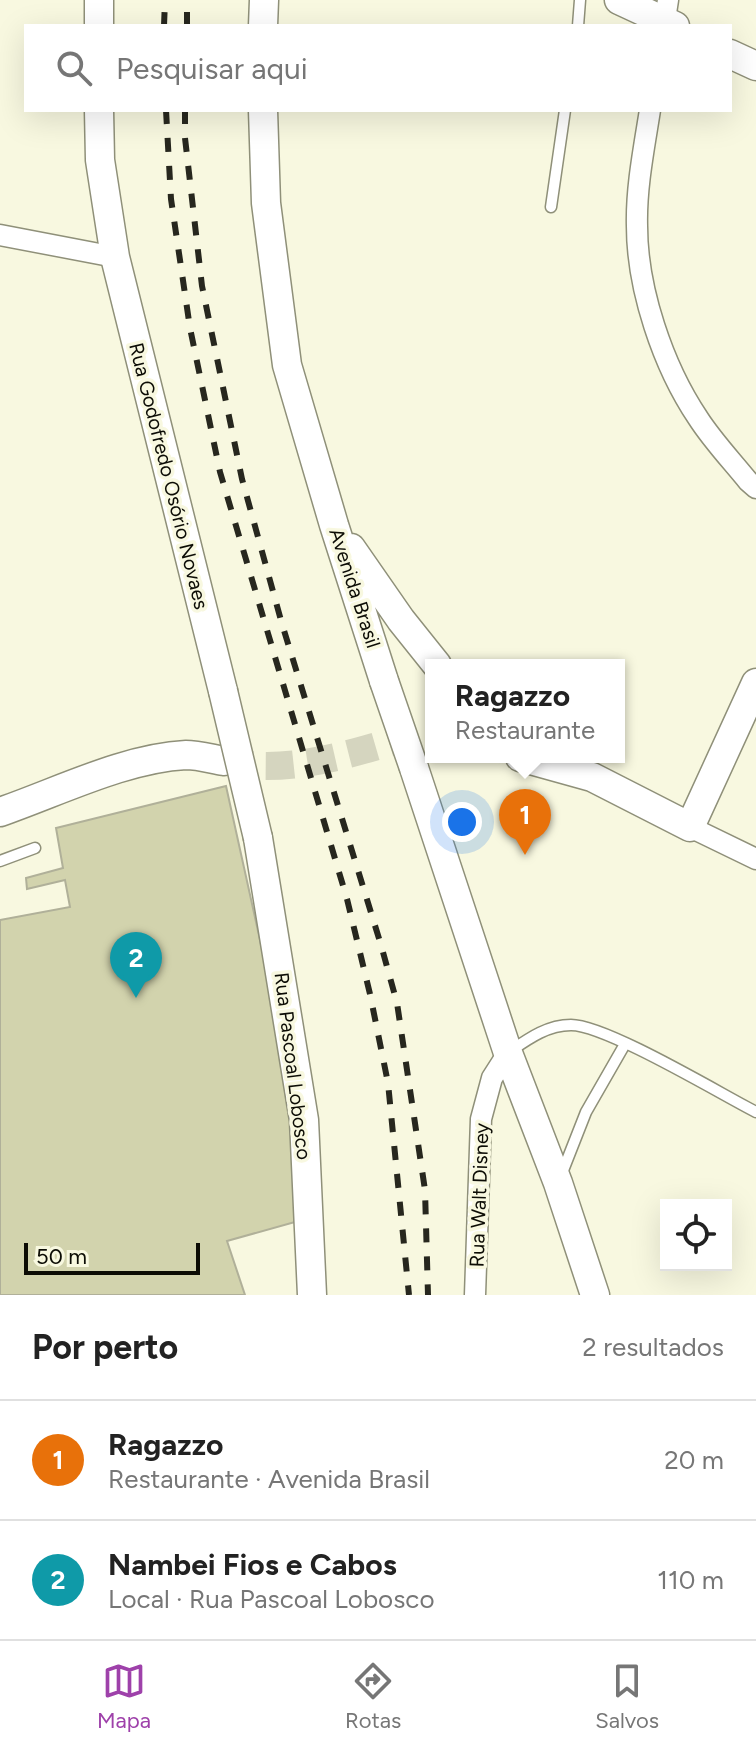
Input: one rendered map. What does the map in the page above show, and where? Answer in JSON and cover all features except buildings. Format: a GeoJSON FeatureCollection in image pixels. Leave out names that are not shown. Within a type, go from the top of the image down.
{"type":"FeatureCollection","features":[{"type":"Feature","properties":{"kind":"main road"},"geometry":{"type":"LineString","coordinates":[[99,0],[99,24]]}},
{"type":"Feature","properties":{"kind":"main road"},"geometry":{"type":"LineString","coordinates":[[263,24],[264,0]]}},
{"type":"Feature","properties":{"kind":"main road"},"geometry":{"type":"LineString","coordinates":[[619,0],[668,18]]}},
{"type":"Feature","properties":{"kind":"main road"},"geometry":{"type":"LineString","coordinates":[[732,55],[756,66]]}},
{"type":"Feature","properties":{"kind":"main road","name":"Rua Godofredo Osório Novaes"},"geometry":{"type":"LineString","coordinates":[[99,112],[100,160],[115,257],[258,838]]}},
{"type":"Feature","properties":{"kind":"main road","name":"Avenida Brasil"},"geometry":{"type":"LineString","coordinates":[[263,112],[266,203],[287,365],[384,681],[508,1053],[558,1183],[595,1295]]}},
{"type":"Feature","properties":{"kind":"main road"},"geometry":{"type":"LineString","coordinates":[[334,525],[432,659]]}},
{"type":"Feature","properties":{"kind":"main road"},"geometry":{"type":"LineString","coordinates":[[568,763],[690,827],[756,683]]}},
{"type":"Feature","properties":{"kind":"main road"},"geometry":{"type":"LineString","coordinates":[[0,812],[121,768],[160,758],[189,755],[224,761]]}},
{"type":"Feature","properties":{"kind":"main road"},"geometry":{"type":"LineString","coordinates":[[542,763],[592,777]]}},
{"type":"Feature","properties":{"kind":"main road","name":"Rua Pascoal Lobosco"},"geometry":{"type":"LineString","coordinates":[[258,838],[304,1120],[312,1295]]}},
{"type":"Feature","properties":{"kind":"street"},"geometry":{"type":"LineString","coordinates":[[650,112],[642,160],[637,228],[646,295],[664,354],[697,418],[756,488]]}},
{"type":"Feature","properties":{"kind":"street"},"geometry":{"type":"LineString","coordinates":[[0,235],[115,257]]}},
{"type":"Feature","properties":{"kind":"street"},"geometry":{"type":"LineString","coordinates":[[690,827],[756,859]]}},
{"type":"Feature","properties":{"kind":"street","name":"Rua Walt Disney"},"geometry":{"type":"LineString","coordinates":[[475,1295],[481,1119],[492,1078],[508,1053]]}},
{"type":"Feature","properties":{"kind":"lane"},"geometry":{"type":"LineString","coordinates":[[578,24],[580,0]]}},
{"type":"Feature","properties":{"kind":"lane"},"geometry":{"type":"LineString","coordinates":[[551,207],[565,112]]}},
{"type":"Feature","properties":{"kind":"lane"},"geometry":{"type":"LineString","coordinates":[[0,861],[35,848]]}},
{"type":"Feature","properties":{"kind":"lane"},"geometry":{"type":"LineString","coordinates":[[508,1053],[533,1036],[562,1026],[585,1027],[625,1044],[756,1112]]}},
{"type":"Feature","properties":{"kind":"lane"},"geometry":{"type":"LineString","coordinates":[[558,1183],[586,1112],[625,1044]]}},
{"type":"Feature","properties":{"kind":"tunnel"},"geometry":{"type":"LineString","coordinates":[[224,761],[288,765],[350,754],[425,732]]}},
{"type":"Feature","properties":{"kind":"railway"},"geometry":{"type":"LineString","coordinates":[[164,24],[165,0]]}},
{"type":"Feature","properties":{"kind":"railway"},"geometry":{"type":"LineString","coordinates":[[187,0],[187,24]]}},
{"type":"Feature","properties":{"kind":"railway"},"geometry":{"type":"LineString","coordinates":[[166,112],[171,199],[190,328],[220,472],[347,899],[370,994],[388,1083],[409,1295]]}},
{"type":"Feature","properties":{"kind":"railway"},"geometry":{"type":"LineString","coordinates":[[185,112],[185,138],[202,286],[242,479],[282,624],[397,1003],[425,1190],[428,1295]]}},
{"type":"Feature","properties":{"kind":"place","name":"Ragazzo"},"geometry":{"type":"Point","coordinates":[525,855]}},
{"type":"Feature","properties":{"kind":"place","name":"Nambei Fios e Cabos"},"geometry":{"type":"Point","coordinates":[136,998]}}]}
